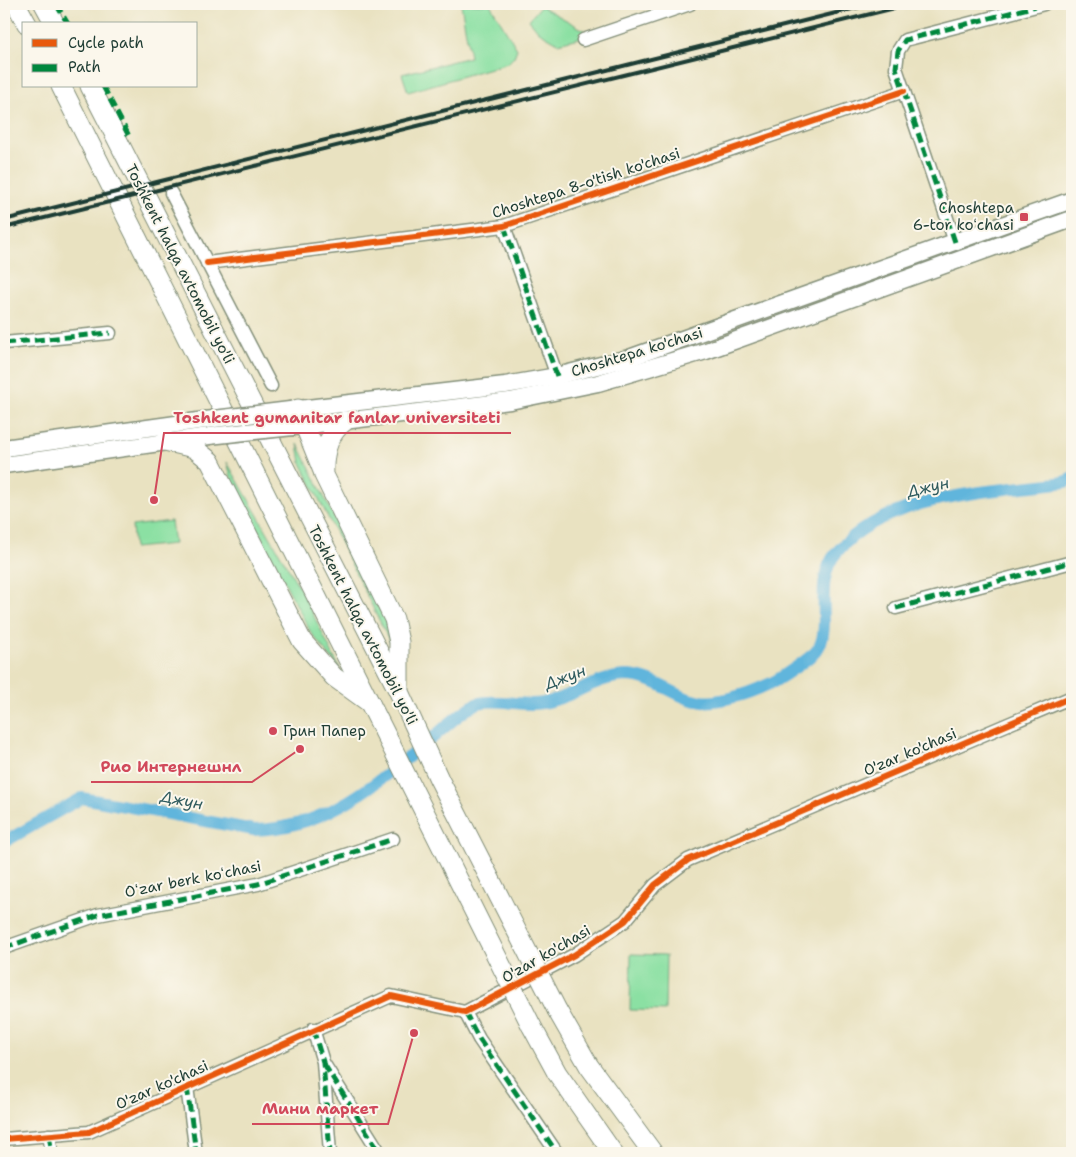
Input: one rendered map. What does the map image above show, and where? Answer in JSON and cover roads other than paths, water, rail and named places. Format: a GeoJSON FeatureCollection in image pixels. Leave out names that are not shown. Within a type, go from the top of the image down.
{"type":"FeatureCollection","features":[{"type":"Feature","properties":{"kind":"highway"},"geometry":{"type":"LineString","coordinates":[[16,4],[26,22]]}},
{"type":"Feature","properties":{"kind":"highway"},"geometry":{"type":"LineString","coordinates":[[44,4],[54,22]]}},
{"type":"Feature","properties":{"kind":"highway","name":"Toshkent halqa avtomobil yo'li"},"geometry":{"type":"LineString","coordinates":[[62,88],[531,1025],[557,1073],[613,1153]]}},
{"type":"Feature","properties":{"kind":"highway","name":"Toshkent halqa avtomobil yo'li"},"geometry":{"type":"LineString","coordinates":[[91,88],[398,692],[439,779],[530,957],[589,1066],[653,1153]]}},
{"type":"Feature","properties":{"kind":"highway"},"geometry":{"type":"LineString","coordinates":[[296,418],[394,619],[399,642],[398,692]]}},
{"type":"Feature","properties":{"kind":"highway"},"geometry":{"type":"LineString","coordinates":[[324,475],[324,458],[328,441],[335,430],[345,421]]}},
{"type":"Feature","properties":{"kind":"highway"},"geometry":{"type":"LineString","coordinates":[[165,441],[194,448],[210,461],[302,641],[334,677],[372,704]]}},
{"type":"Feature","properties":{"kind":"main road","name":"Choshtepa ko'chasi"},"geometry":{"type":"LineString","coordinates":[[4,448],[296,418],[557,376],[629,358],[1072,200]]}},
{"type":"Feature","properties":{"kind":"main road","name":"Choshtepa ko'chasi"},"geometry":{"type":"LineString","coordinates":[[296,418],[345,421],[510,402],[572,389],[706,351],[1072,219]]}},
{"type":"Feature","properties":{"kind":"main road"},"geometry":{"type":"LineString","coordinates":[[834,285],[842,302]]}},
{"type":"Feature","properties":{"kind":"main road","name":"Choshtepa ko'chasi"},"geometry":{"type":"LineString","coordinates":[[4,464],[165,441],[207,428]]}},
{"type":"Feature","properties":{"kind":"street"},"geometry":{"type":"LineString","coordinates":[[584,40],[690,4]]}},
{"type":"Feature","properties":{"kind":"street"},"geometry":{"type":"LineString","coordinates":[[955,242],[896,68],[898,51],[905,40],[1044,4]]}},
{"type":"Feature","properties":{"kind":"street","name":"Choshtepa 8-o'tish ko'chasi"},"geometry":{"type":"LineString","coordinates":[[206,263],[504,226],[904,91]]}},
{"type":"Feature","properties":{"kind":"street"},"geometry":{"type":"LineString","coordinates":[[170,193],[271,386]]}},
{"type":"Feature","properties":{"kind":"street"},"geometry":{"type":"LineString","coordinates":[[504,226],[557,376]]}},
{"type":"Feature","properties":{"kind":"street"},"geometry":{"type":"LineString","coordinates":[[4,343],[110,333]]}},
{"type":"Feature","properties":{"kind":"street"},"geometry":{"type":"LineString","coordinates":[[896,608],[1072,562]]}},
{"type":"Feature","properties":{"kind":"street","name":"O'zar ko'chasi"},"geometry":{"type":"LineString","coordinates":[[4,1140],[89,1132],[390,996],[466,1012],[574,955],[624,921],[655,884],[688,860],[1072,697]]}},
{"type":"Feature","properties":{"kind":"street","name":"Oʻzar berk koʻchasi"},"geometry":{"type":"LineString","coordinates":[[5,944],[98,915],[258,884],[393,839]]}},
{"type":"Feature","properties":{"kind":"street"},"geometry":{"type":"LineString","coordinates":[[466,1012],[479,1039],[557,1153]]}},
{"type":"Feature","properties":{"kind":"street"},"geometry":{"type":"LineString","coordinates":[[313,1030],[323,1062],[330,1153]]}},
{"type":"Feature","properties":{"kind":"street"},"geometry":{"type":"LineString","coordinates":[[323,1062],[380,1153]]}},
{"type":"Feature","properties":{"kind":"street"},"geometry":{"type":"LineString","coordinates":[[187,1087],[196,1153]]}},
{"type":"Feature","properties":{"kind":"street"},"geometry":{"type":"LineString","coordinates":[[50,1135],[52,1153]]}},
{"type":"Feature","properties":{"kind":"waterway","name":"Джун"},"geometry":{"type":"LineString","coordinates":[[4,842],[82,798],[254,830],[281,827],[307,821],[352,799],[374,784],[457,717],[479,703],[494,701],[528,704],[543,703],[564,697],[604,680],[626,676],[643,678],[689,699],[698,701],[718,700],[751,692],[779,678],[802,663],[817,650],[822,640],[824,629],[824,590],[829,564],[837,552],[858,532],[884,518],[912,507],[943,499],[974,493],[1065,482],[1072,478]]}},
{"type":"Feature","properties":{"kind":"railway"},"geometry":{"type":"LineString","coordinates":[[4,220],[872,4]]}},
{"type":"Feature","properties":{"kind":"railway"},"geometry":{"type":"LineString","coordinates":[[4,228],[911,4]]}},
{"type":"Feature","properties":{"kind":"place","name":"Choshtepa 6-tor koʻchasi"},"geometry":{"type":"Point","coordinates":[1024,217]}},
{"type":"Feature","properties":{"kind":"place","name":"Toshkent gumanitar fanlar universiteti"},"geometry":{"type":"Point","coordinates":[154,500]}},
{"type":"Feature","properties":{"kind":"place","name":"Грин Папер"},"geometry":{"type":"Point","coordinates":[273,731]}},
{"type":"Feature","properties":{"kind":"place","name":"Рио Интернешнл"},"geometry":{"type":"Point","coordinates":[300,749]}},
{"type":"Feature","properties":{"kind":"place","name":"Мини маркет"},"geometry":{"type":"Point","coordinates":[414,1033]}}]}
